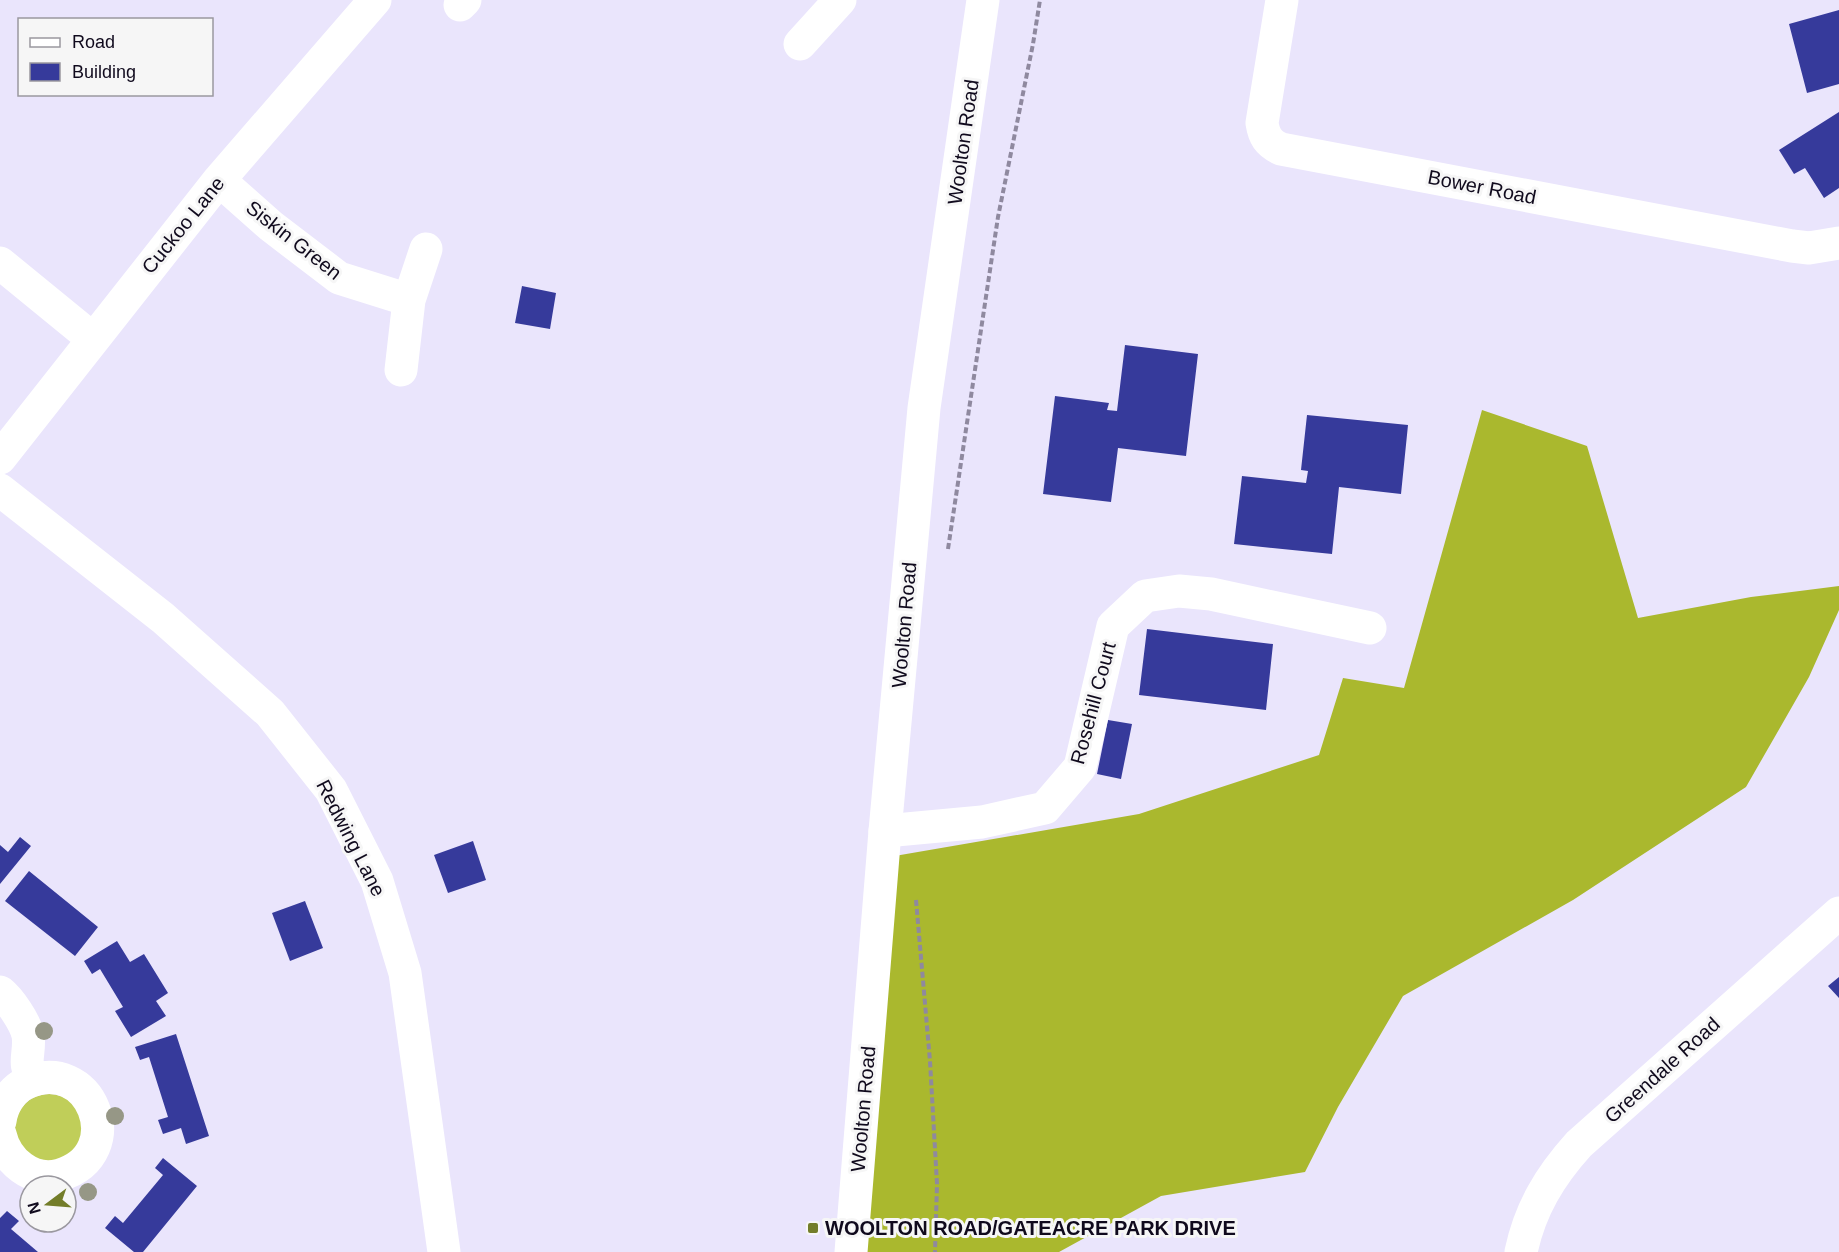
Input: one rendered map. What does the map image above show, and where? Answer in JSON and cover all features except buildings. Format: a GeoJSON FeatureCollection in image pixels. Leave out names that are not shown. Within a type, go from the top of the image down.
{"type":"FeatureCollection","features":[{"type":"Feature","properties":{"kind":"street","name":"Cuckoo Lane"},"geometry":{"type":"LineString","coordinates":[[0,458],[219,180],[375,0]]}},
{"type":"Feature","properties":{"kind":"street"},"geometry":{"type":"LineString","coordinates":[[800,44],[840,0]]}},
{"type":"Feature","properties":{"kind":"street","name":"Woolton Road"},"geometry":{"type":"LineString","coordinates":[[851,1252],[885,831],[924,408],[983,0]]}},
{"type":"Feature","properties":{"kind":"street","name":"Bower Road"},"geometry":{"type":"LineString","coordinates":[[1282,0],[1262,123],[1267,140],[1281,149],[1792,246],[1809,248],[1839,243]]}},
{"type":"Feature","properties":{"kind":"street","name":"Siskin Green"},"geometry":{"type":"LineString","coordinates":[[219,180],[271,226],[339,278],[409,300]]}},
{"type":"Feature","properties":{"kind":"street"},"geometry":{"type":"LineString","coordinates":[[401,370],[409,300],[426,249]]}},
{"type":"Feature","properties":{"kind":"street"},"geometry":{"type":"LineString","coordinates":[[0,263],[93,339]]}},
{"type":"Feature","properties":{"kind":"street","name":"Redwing Lane"},"geometry":{"type":"LineString","coordinates":[[0,490],[163,618],[270,713],[331,790],[377,881],[405,973],[444,1252]]}},
{"type":"Feature","properties":{"kind":"street","name":"Rosehill Court"},"geometry":{"type":"LineString","coordinates":[[885,831],[982,822],[1045,808],[1080,767],[1113,626],[1145,596],[1179,591],[1211,594],[1370,628]]}},
{"type":"Feature","properties":{"kind":"street","name":"Greendale Road"},"geometry":{"type":"LineString","coordinates":[[1521,1252],[1525,1234],[1541,1194],[1552,1176],[1579,1144],[1839,913]]}},
{"type":"Feature","properties":{"kind":"street"},"geometry":{"type":"LineString","coordinates":[[0,992],[9,1000],[28,1034],[27,1070],[34,1080]]}},
{"type":"Feature","properties":{"kind":"street"},"geometry":{"type":"LineString","coordinates":[[0,1121],[8,1098],[20,1087],[34,1080],[50,1077],[67,1081],[81,1089],[91,1102],[98,1117],[98,1134],[94,1149],[84,1162],[71,1172],[55,1176],[39,1176],[24,1170],[11,1159],[2,1145],[0,1134]]}},
{"type":"Feature","properties":{"kind":"path"},"geometry":{"type":"LineString","coordinates":[[947,556],[998,217],[1040,0]]}},
{"type":"Feature","properties":{"kind":"path"},"geometry":{"type":"LineString","coordinates":[[916,898],[937,1184],[935,1252]]}},
{"type":"Feature","properties":{"kind":"green space"},"geometry":{"type":"Polygon","coordinates":[[[1482,410],[1587,446],[1638,618],[1751,597],[1839,586],[1839,610],[1809,677],[1746,787],[1573,900],[1403,996],[1338,1107],[1305,1172],[1161,1196],[1059,1252],[866,1252],[883,858],[1139,814],[1319,755],[1343,678],[1404,688],[1482,410]]]}},
{"type":"Feature","properties":{"kind":"green space"},"geometry":{"type":"Polygon","coordinates":[[[49,1094],[62,1097],[73,1104],[80,1115],[83,1128],[80,1141],[73,1152],[62,1159],[49,1162],[36,1159],[25,1152],[18,1141],[15,1128],[18,1115],[25,1104],[36,1097],[49,1094]]]}},
{"type":"Feature","properties":{"kind":"place","name":"WOOLTON ROAD/GATEACRE PARK DRIVE"},"geometry":{"type":"Point","coordinates":[813,1228]}}]}
